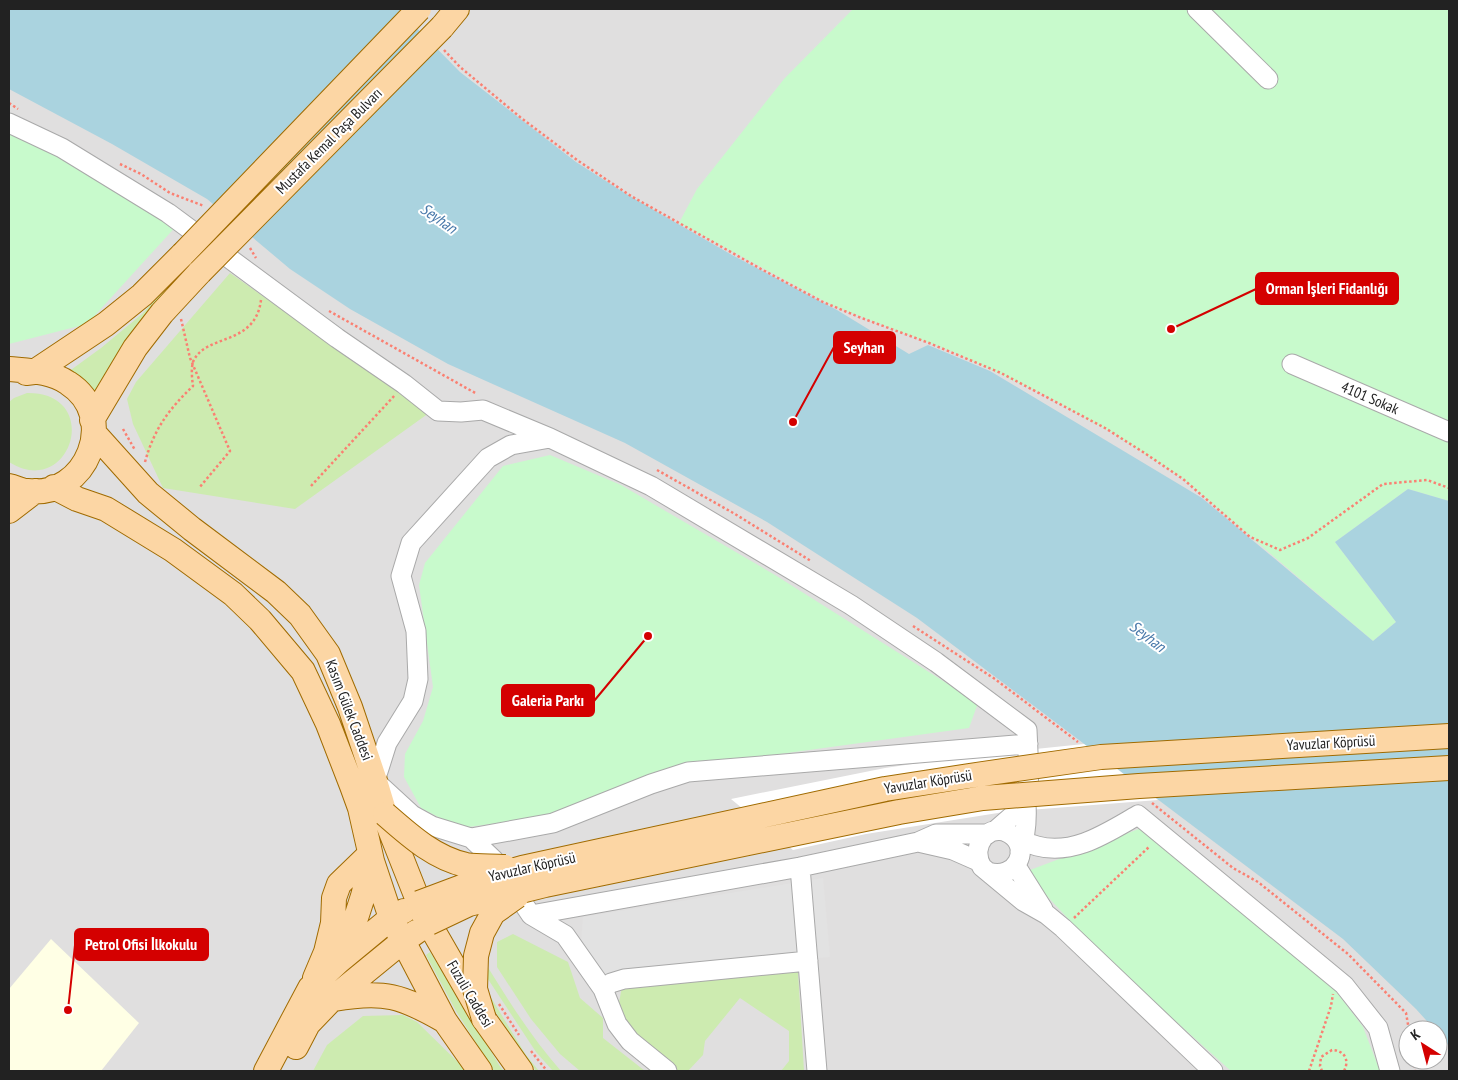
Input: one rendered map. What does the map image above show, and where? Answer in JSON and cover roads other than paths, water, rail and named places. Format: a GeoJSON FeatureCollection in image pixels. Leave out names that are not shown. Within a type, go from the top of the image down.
{"type":"FeatureCollection","features":[{"type":"Feature","properties":{"kind":"main road","name":"Mustafa Kemal Paşa Bulvarı"},"geometry":{"type":"LineString","coordinates":[[34,372],[106,324],[142,295],[419,9]]}},
{"type":"Feature","properties":{"kind":"main road","name":"Mustafa Kemal Paşa Bulvarı"},"geometry":{"type":"LineString","coordinates":[[9,511],[45,489],[66,482],[81,469],[90,453],[93,427],[135,348],[200,272],[442,37],[457,9]]}},
{"type":"Feature","properties":{"kind":"main road"},"geometry":{"type":"LineString","coordinates":[[9,369],[52,375],[70,383],[84,397],[91,413],[93,427]]}},
{"type":"Feature","properties":{"kind":"main road"},"geometry":{"type":"LineString","coordinates":[[9,379],[34,372]]}},
{"type":"Feature","properties":{"kind":"main road","name":"Kasım Gülek Caddesi"},"geometry":{"type":"LineString","coordinates":[[93,427],[148,493],[192,529],[276,592],[300,615],[328,654],[350,707],[385,814],[424,913]]}},
{"type":"Feature","properties":{"kind":"main road","name":"Kasım Gülek Caddesi"},"geometry":{"type":"LineString","coordinates":[[9,486],[27,491],[45,489],[106,509],[173,550],[233,594],[260,620],[303,671],[328,724],[360,808],[371,858],[397,929]]}},
{"type":"Feature","properties":{"kind":"main road","name":"Yavuzlar Köprüsü"},"geometry":{"type":"LineString","coordinates":[[524,879],[885,789],[988,773],[1101,757],[1449,736]]}},
{"type":"Feature","properties":{"kind":"main road","name":"Yavuzlar Köprüsü"},"geometry":{"type":"LineString","coordinates":[[397,929],[483,878],[524,879],[983,798],[1139,786],[1449,768]]}},
{"type":"Feature","properties":{"kind":"main road"},"geometry":{"type":"LineString","coordinates":[[385,814],[413,838],[438,855],[466,865],[524,879],[493,913],[482,932],[476,956],[475,989],[484,1019]]}},
{"type":"Feature","properties":{"kind":"main road"},"geometry":{"type":"LineString","coordinates":[[328,971],[354,924],[363,896],[371,858]]}},
{"type":"Feature","properties":{"kind":"main road"},"geometry":{"type":"LineString","coordinates":[[266,1071],[310,988],[326,952],[333,923],[334,898],[339,884],[371,858]]}},
{"type":"Feature","properties":{"kind":"main road","name":"Fuzuli Caddesi"},"geometry":{"type":"LineString","coordinates":[[424,913],[484,1019],[521,1071]]}},
{"type":"Feature","properties":{"kind":"main road"},"geometry":{"type":"LineString","coordinates":[[310,988],[328,971],[397,929]]}},
{"type":"Feature","properties":{"kind":"main road"},"geometry":{"type":"LineString","coordinates":[[284,1071],[308,1024],[397,929]]}},
{"type":"Feature","properties":{"kind":"main road"},"geometry":{"type":"LineString","coordinates":[[397,929],[445,1021],[480,1071]]}},
{"type":"Feature","properties":{"kind":"main road"},"geometry":{"type":"LineString","coordinates":[[332,999],[372,994],[392,996],[407,1001],[445,1021]]}},
{"type":"Feature","properties":{"kind":"street"},"geometry":{"type":"LineString","coordinates":[[1197,9],[1268,79]]}},
{"type":"Feature","properties":{"kind":"street"},"geometry":{"type":"LineString","coordinates":[[9,123],[62,148],[168,213],[337,338],[404,384],[438,412],[483,410],[550,438],[651,486],[851,605],[936,662],[1027,730],[1029,774],[1026,804],[1027,824],[1019,849],[1004,874],[996,874],[953,850],[918,842]]}},
{"type":"Feature","properties":{"kind":"street","name":"4101 Sokak"},"geometry":{"type":"LineString","coordinates":[[1292,364],[1449,432]]}},
{"type":"Feature","properties":{"kind":"street"},"geometry":{"type":"LineString","coordinates":[[550,438],[512,445],[488,458],[411,543],[401,576],[416,631],[418,679],[413,702],[387,743],[375,781],[412,815],[432,826],[471,838],[494,860],[531,915],[565,935],[603,989],[616,1024],[630,1040],[667,1071]]}},
{"type":"Feature","properties":{"kind":"street"},"geometry":{"type":"LineString","coordinates":[[471,838],[553,823],[651,784],[688,772],[1028,744]]}},
{"type":"Feature","properties":{"kind":"street"},"geometry":{"type":"LineString","coordinates":[[1026,804],[982,838],[978,845],[983,866],[1023,901],[1046,914],[1063,928],[1213,1071]]}},
{"type":"Feature","properties":{"kind":"street"},"geometry":{"type":"LineString","coordinates":[[1019,849],[1039,847],[1062,848],[1090,842],[1138,814],[1344,985],[1378,1028],[1390,1071]]}},
{"type":"Feature","properties":{"kind":"street"},"geometry":{"type":"LineString","coordinates":[[531,915],[800,867],[918,842],[936,834],[992,832],[1009,834],[1019,849],[1046,914]]}},
{"type":"Feature","properties":{"kind":"street"},"geometry":{"type":"LineString","coordinates":[[800,867],[817,1071]]}},
{"type":"Feature","properties":{"kind":"street"},"geometry":{"type":"LineString","coordinates":[[603,989],[611,983],[624,979],[808,961]]}},
{"type":"Feature","properties":{"kind":"water"},"geometry":{"type":"Polygon","coordinates":[[[9,9],[398,9],[460,72],[576,162],[628,195],[732,255],[837,310],[909,354],[928,345],[990,371],[1202,498],[1373,641],[1396,622],[1335,542],[1408,489],[1449,501],[1449,1046],[1448,1020],[1426,1020],[1343,939],[917,618],[767,522],[625,443],[448,364],[350,309],[290,269],[207,199],[112,144],[9,89],[9,9]]]}},
{"type":"Feature","properties":{"kind":"place","name":"Orman İşleri Fidanlığı"},"geometry":{"type":"Point","coordinates":[1171,329]}},
{"type":"Feature","properties":{"kind":"place","name":"Seyhan"},"geometry":{"type":"Point","coordinates":[793,422]}},
{"type":"Feature","properties":{"kind":"place","name":"Galeria Parkı"},"geometry":{"type":"Point","coordinates":[648,636]}},
{"type":"Feature","properties":{"kind":"place","name":"Petrol Ofisi İlkokulu"},"geometry":{"type":"Point","coordinates":[68,1010]}}]}
